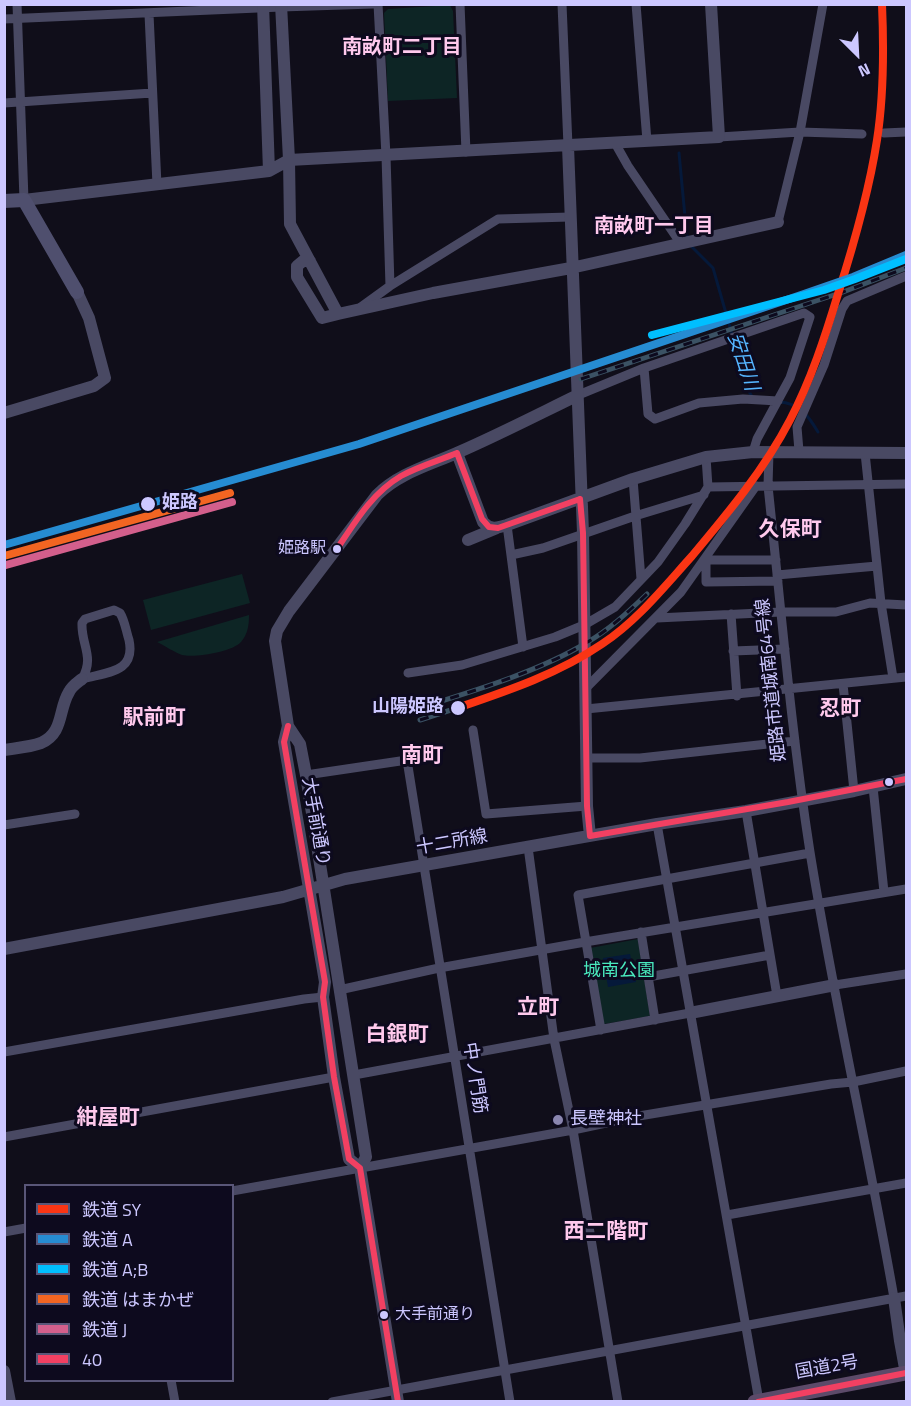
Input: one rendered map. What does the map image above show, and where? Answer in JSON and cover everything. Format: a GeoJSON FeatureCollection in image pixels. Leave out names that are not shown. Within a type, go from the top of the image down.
{"type":"FeatureCollection","features":[{"type":"Feature","properties":{"kind":"highway","name":"国道2号"},"geometry":{"type":"LineString","coordinates":[[757,1401],[906,1374]]}},
{"type":"Feature","properties":{"kind":"main road"},"geometry":{"type":"LineString","coordinates":[[4,201],[24,200],[77,292]]}},
{"type":"Feature","properties":{"kind":"street"},"geometry":{"type":"LineString","coordinates":[[17,4],[24,200],[269,171],[289,160],[800,132],[862,134]]}},
{"type":"Feature","properties":{"kind":"street"},"geometry":{"type":"LineString","coordinates":[[4,19],[149,14],[187,8],[376,4],[386,156],[390,286]]}},
{"type":"Feature","properties":{"kind":"street"},"geometry":{"type":"LineString","coordinates":[[459,4],[466,152]]}},
{"type":"Feature","properties":{"kind":"street"},"geometry":{"type":"LineString","coordinates":[[562,4],[583,533],[587,806],[590,836]]}},
{"type":"Feature","properties":{"kind":"street"},"geometry":{"type":"LineString","coordinates":[[636,4],[647,141]]}},
{"type":"Feature","properties":{"kind":"street"},"geometry":{"type":"LineString","coordinates":[[711,4],[719,137]]}},
{"type":"Feature","properties":{"kind":"street"},"geometry":{"type":"LineString","coordinates":[[310,261],[303,261],[297,266],[297,277],[322,318],[433,293],[571,268],[778,222],[800,132],[823,4]]}},
{"type":"Feature","properties":{"kind":"street"},"geometry":{"type":"LineString","coordinates":[[281,5],[290,224],[338,314]]}},
{"type":"Feature","properties":{"kind":"street"},"geometry":{"type":"LineString","coordinates":[[263,6],[269,171]]}},
{"type":"Feature","properties":{"kind":"street"},"geometry":{"type":"LineString","coordinates":[[149,14],[156,184]]}},
{"type":"Feature","properties":{"kind":"street"},"geometry":{"type":"LineString","coordinates":[[4,103],[152,93]]}},
{"type":"Feature","properties":{"kind":"street"},"geometry":{"type":"LineString","coordinates":[[885,133],[906,132]]}},
{"type":"Feature","properties":{"kind":"street"},"geometry":{"type":"LineString","coordinates":[[615,143],[681,244]]}},
{"type":"Feature","properties":{"kind":"street"},"geometry":{"type":"LineString","coordinates":[[359,308],[390,286],[498,219],[570,217]]}},
{"type":"Feature","properties":{"kind":"street"},"geometry":{"type":"LineString","coordinates":[[799,451],[797,427],[824,365],[842,309],[847,301],[906,276]]}},
{"type":"Feature","properties":{"kind":"street"},"geometry":{"type":"LineString","coordinates":[[4,413],[94,386],[105,378],[89,318],[77,292]]}},
{"type":"Feature","properties":{"kind":"street"},"geometry":{"type":"LineString","coordinates":[[502,527],[489,527],[482,519],[457,453],[576,396],[644,368],[804,313],[810,317],[790,378],[757,439],[753,452]]}},
{"type":"Feature","properties":{"kind":"street"},"geometry":{"type":"LineString","coordinates":[[644,368],[648,414],[655,418],[699,403],[743,399],[778,401]]}},
{"type":"Feature","properties":{"kind":"street"},"geometry":{"type":"LineString","coordinates":[[468,540],[633,479],[706,457],[753,452],[799,451],[906,453]]}},
{"type":"Feature","properties":{"kind":"street","name":"姫路市道城南64号線"},"geometry":{"type":"LineString","coordinates":[[769,452],[768,486],[789,690],[810,853],[852,1082],[900,1297]]}},
{"type":"Feature","properties":{"kind":"street","name":"大手前通り"},"geometry":{"type":"LineString","coordinates":[[360,1168],[349,1159],[334,1077],[323,997],[325,982],[284,742],[288,726],[275,641],[282,622],[377,495],[387,485],[404,475],[457,453]]}},
{"type":"Feature","properties":{"kind":"street"},"geometry":{"type":"LineString","coordinates":[[865,453],[881,603],[893,678]]}},
{"type":"Feature","properties":{"kind":"street"},"geometry":{"type":"LineString","coordinates":[[408,673],[462,665],[555,637],[584,625],[615,607],[658,562],[706,491],[706,457]]}},
{"type":"Feature","properties":{"kind":"street"},"geometry":{"type":"LineString","coordinates":[[633,479],[641,579]]}},
{"type":"Feature","properties":{"kind":"street"},"geometry":{"type":"LineString","coordinates":[[511,555],[543,548],[706,491],[756,486],[906,484]]}},
{"type":"Feature","properties":{"kind":"street"},"geometry":{"type":"LineString","coordinates":[[586,688],[681,592],[756,486]]}},
{"type":"Feature","properties":{"kind":"street"},"geometry":{"type":"LineString","coordinates":[[502,527],[511,555],[523,647]]}},
{"type":"Feature","properties":{"kind":"street"},"geometry":{"type":"LineString","coordinates":[[705,560],[706,582],[778,578],[877,566]]}},
{"type":"Feature","properties":{"kind":"street"},"geometry":{"type":"LineString","coordinates":[[705,560],[776,560]]}},
{"type":"Feature","properties":{"kind":"street"},"geometry":{"type":"LineString","coordinates":[[657,618],[781,612],[836,612],[870,603],[906,604]]}},
{"type":"Feature","properties":{"kind":"street"},"geometry":{"type":"LineString","coordinates":[[4,750],[33,745],[46,740],[55,733],[67,693],[82,679],[88,668],[89,661],[82,623],[114,610],[120,613],[131,652],[129,661],[122,668],[82,679]]}},
{"type":"Feature","properties":{"kind":"street"},"geometry":{"type":"LineString","coordinates":[[731,614],[737,696]]}},
{"type":"Feature","properties":{"kind":"street"},"geometry":{"type":"LineString","coordinates":[[733,651],[785,649]]}},
{"type":"Feature","properties":{"kind":"street"},"geometry":{"type":"LineString","coordinates":[[586,709],[737,696],[906,677]]}},
{"type":"Feature","properties":{"kind":"street"},"geometry":{"type":"LineString","coordinates":[[843,684],[854,792]]}},
{"type":"Feature","properties":{"kind":"street","name":"大手前通り"},"geometry":{"type":"LineString","coordinates":[[288,726],[300,744],[324,884],[366,1157],[360,1168],[397,1396]]}},
{"type":"Feature","properties":{"kind":"street"},"geometry":{"type":"LineString","coordinates":[[473,730],[486,814],[587,806]]}},
{"type":"Feature","properties":{"kind":"street"},"geometry":{"type":"LineString","coordinates":[[586,758],[640,758],[795,741]]}},
{"type":"Feature","properties":{"kind":"street"},"geometry":{"type":"LineString","coordinates":[[306,775],[407,759],[409,749]]}},
{"type":"Feature","properties":{"kind":"street","name":"中ノ門筋"},"geometry":{"type":"LineString","coordinates":[[407,759],[510,1401]]}},
{"type":"Feature","properties":{"kind":"street","name":"十二所線"},"geometry":{"type":"LineString","coordinates":[[4,949],[283,897],[324,884],[657,824],[854,792],[906,779]]}},
{"type":"Feature","properties":{"kind":"street"},"geometry":{"type":"LineString","coordinates":[[873,787],[884,892]]}},
{"type":"Feature","properties":{"kind":"street"},"geometry":{"type":"LineString","coordinates":[[746,811],[777,996]]}},
{"type":"Feature","properties":{"kind":"street"},"geometry":{"type":"LineString","coordinates":[[4,825],[75,814]]}},
{"type":"Feature","properties":{"kind":"street"},"geometry":{"type":"LineString","coordinates":[[657,824],[727,1215],[757,1401]]}},
{"type":"Feature","properties":{"kind":"street"},"geometry":{"type":"LineString","coordinates":[[528,847],[554,1039],[573,1130],[618,1401]]}},
{"type":"Feature","properties":{"kind":"street"},"geometry":{"type":"LineString","coordinates":[[601,1030],[578,895],[810,853]]}},
{"type":"Feature","properties":{"kind":"street"},"geometry":{"type":"LineString","coordinates":[[339,990],[440,968],[641,932],[906,889]]}},
{"type":"Feature","properties":{"kind":"street"},"geometry":{"type":"LineString","coordinates":[[641,932],[655,1020]]}},
{"type":"Feature","properties":{"kind":"street"},"geometry":{"type":"LineString","coordinates":[[648,977],[770,955]]}},
{"type":"Feature","properties":{"kind":"street"},"geometry":{"type":"LineString","coordinates":[[354,1075],[835,985],[906,974]]}},
{"type":"Feature","properties":{"kind":"street"},"geometry":{"type":"LineString","coordinates":[[4,1052],[323,997]]}},
{"type":"Feature","properties":{"kind":"street"},"geometry":{"type":"LineString","coordinates":[[234,1191],[573,1130],[639,1116],[852,1082],[906,1071]]}},
{"type":"Feature","properties":{"kind":"street"},"geometry":{"type":"LineString","coordinates":[[4,1137],[334,1077]]}},
{"type":"Feature","properties":{"kind":"street"},"geometry":{"type":"LineString","coordinates":[[727,1215],[906,1183]]}},
{"type":"Feature","properties":{"kind":"street"},"geometry":{"type":"LineString","coordinates":[[4,1232],[24,1228]]}},
{"type":"Feature","properties":{"kind":"street"},"geometry":{"type":"LineString","coordinates":[[332,1401],[397,1396],[505,1371],[900,1297],[900,1341],[906,1374]]}},
{"type":"Feature","properties":{"kind":"street"},"geometry":{"type":"LineString","coordinates":[[4,1371],[9,1401]]}},
{"type":"Feature","properties":{"kind":"street"},"geometry":{"type":"LineString","coordinates":[[171,1382],[175,1401]]}},
{"type":"Feature","properties":{"kind":"green space"},"geometry":{"type":"Polygon","coordinates":[[[450,5],[453,11],[457,98],[388,101],[384,13],[388,9],[450,5]]]}},
{"type":"Feature","properties":{"kind":"green space"},"geometry":{"type":"Polygon","coordinates":[[[242,574],[250,603],[151,630],[143,600],[242,574]]]}},
{"type":"Feature","properties":{"kind":"green space"},"geometry":{"type":"Polygon","coordinates":[[[249,615],[248,629],[243,639],[230,649],[195,656],[182,655],[157,642],[249,615]]]}},
{"type":"Feature","properties":{"kind":"green space","name":"城南公園"},"geometry":{"type":"Polygon","coordinates":[[[638,939],[650,1016],[604,1024],[590,948],[638,939]]]}},
{"type":"Feature","properties":{"kind":"water"},"geometry":{"type":"Polygon","coordinates":[[[630,954],[636,982],[608,987],[603,958],[630,954]]]}},
{"type":"Feature","properties":{"kind":"waterway","name":"安田川"},"geometry":{"type":"LineString","coordinates":[[679,153],[687,238]]}},
{"type":"Feature","properties":{"kind":"waterway","name":"安田川"},"geometry":{"type":"LineString","coordinates":[[691,246],[713,268],[748,390],[753,398]]}},
{"type":"Feature","properties":{"kind":"waterway","name":"安田川"},"geometry":{"type":"LineString","coordinates":[[779,402],[797,407],[818,432]]}},
{"type":"Feature","properties":{"kind":"railway"},"geometry":{"type":"LineString","coordinates":[[581,379],[843,292],[906,268]]}},
{"type":"Feature","properties":{"kind":"railway"},"geometry":{"type":"LineString","coordinates":[[416,709],[459,696],[547,663],[603,632],[647,594]]}},
{"type":"Feature","properties":{"kind":"railway"},"geometry":{"type":"LineString","coordinates":[[420,720],[457,708]]}},
{"type":"Feature","properties":{"kind":"rail line","name":"SY"},"geometry":{"type":"LineString","coordinates":[[457,708],[550,673],[585,655],[627,625],[719,524],[745,491],[780,438],[798,405],[817,358],[850,256],[865,198],[874,159],[881,106],[882,4]]}},
{"type":"Feature","properties":{"kind":"rail line","name":"A"},"geometry":{"type":"LineString","coordinates":[[4,545],[359,444],[801,295],[906,255]]}},
{"type":"Feature","properties":{"kind":"rail line","name":"A;B"},"geometry":{"type":"LineString","coordinates":[[652,335],[824,290],[906,259]]}},
{"type":"Feature","properties":{"kind":"rail line","name":"はまかぜ"},"geometry":{"type":"LineString","coordinates":[[4,556],[230,493]]}},
{"type":"Feature","properties":{"kind":"rail line","name":"J"},"geometry":{"type":"LineString","coordinates":[[6,565],[232,502]]}},
{"type":"Feature","properties":{"kind":"transit line","name":"40"},"geometry":{"type":"LineString","coordinates":[[457,453],[482,519],[489,527],[498,528],[580,499]]}},
{"type":"Feature","properties":{"kind":"transit line","name":"40"},"geometry":{"type":"LineString","coordinates":[[337,549],[365,509],[381,491],[401,476],[457,453]]}},
{"type":"Feature","properties":{"kind":"transit line","name":"40"},"geometry":{"type":"LineString","coordinates":[[580,499],[583,533],[587,806],[590,836]]}},
{"type":"Feature","properties":{"kind":"transit line","name":"40"},"geometry":{"type":"LineString","coordinates":[[288,726],[284,742],[325,982],[323,997],[334,1077],[349,1159],[360,1168],[398,1402]]}},
{"type":"Feature","properties":{"kind":"transit line","name":"40"},"geometry":{"type":"LineString","coordinates":[[590,836],[906,779]]}},
{"type":"Feature","properties":{"kind":"transit line","name":"40"},"geometry":{"type":"LineString","coordinates":[[758,1402],[906,1373]]}},
{"type":"Feature","properties":{"kind":"place","name":"姫路"},"geometry":{"type":"Point","coordinates":[148,504]}},
{"type":"Feature","properties":{"kind":"place","name":"姫路駅"},"geometry":{"type":"Point","coordinates":[337,549]}},
{"type":"Feature","properties":{"kind":"place","name":"山陽姫路"},"geometry":{"type":"Point","coordinates":[458,708]}},
{"type":"Feature","properties":{"kind":"place","name":"長壁神社"},"geometry":{"type":"Point","coordinates":[558,1120]}},
{"type":"Feature","properties":{"kind":"place","name":"大手前通り"},"geometry":{"type":"Point","coordinates":[384,1315]}},
{"type":"Feature","properties":{"kind":"district","name":"南畝町二丁目"},"geometry":{"type":"Point","coordinates":[402,48]}},
{"type":"Feature","properties":{"kind":"district","name":"南畝町一丁目"},"geometry":{"type":"Point","coordinates":[654,227]}},
{"type":"Feature","properties":{"kind":"district","name":"久保町"},"geometry":{"type":"Point","coordinates":[790,531]}},
{"type":"Feature","properties":{"kind":"district","name":"忍町"},"geometry":{"type":"Point","coordinates":[840,710]}},
{"type":"Feature","properties":{"kind":"district","name":"駅前町"},"geometry":{"type":"Point","coordinates":[154,719]}},
{"type":"Feature","properties":{"kind":"district","name":"南町"},"geometry":{"type":"Point","coordinates":[422,757]}},
{"type":"Feature","properties":{"kind":"district","name":"立町"},"geometry":{"type":"Point","coordinates":[538,1009]}},
{"type":"Feature","properties":{"kind":"district","name":"白銀町"},"geometry":{"type":"Point","coordinates":[397,1036]}},
{"type":"Feature","properties":{"kind":"district","name":"紺屋町"},"geometry":{"type":"Point","coordinates":[108,1119]}},
{"type":"Feature","properties":{"kind":"district","name":"西二階町"},"geometry":{"type":"Point","coordinates":[606,1233]}}]}
